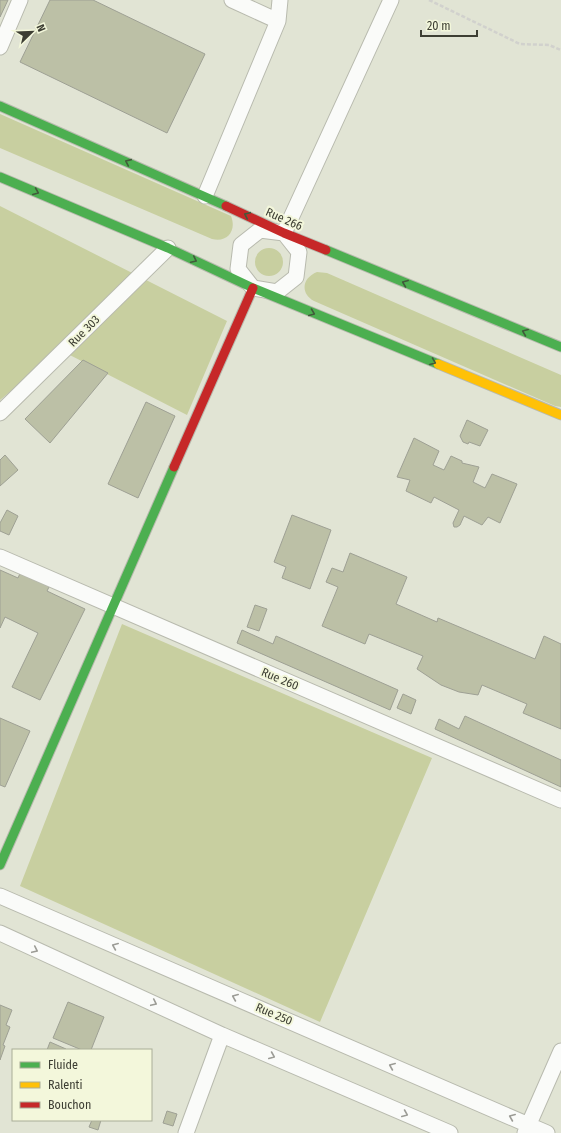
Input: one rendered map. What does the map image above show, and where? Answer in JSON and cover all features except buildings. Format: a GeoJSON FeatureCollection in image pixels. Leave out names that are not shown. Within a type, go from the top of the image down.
{"type":"FeatureCollection","features":[{"type":"Feature","properties":{"kind":"main road","name":"Rue 266"},"geometry":{"type":"LineString","coordinates":[[0,106],[205,196],[284,233],[561,347]]}},
{"type":"Feature","properties":{"kind":"main road"},"geometry":{"type":"LineString","coordinates":[[0,177],[168,248],[253,288],[561,415]]}},
{"type":"Feature","properties":{"kind":"main road"},"geometry":{"type":"LineString","coordinates":[[0,865],[112,606],[253,288]]}},
{"type":"Feature","properties":{"kind":"street"},"geometry":{"type":"LineString","coordinates":[[0,47],[20,0]]}},
{"type":"Feature","properties":{"kind":"street"},"geometry":{"type":"LineString","coordinates":[[232,0],[278,21]]}},
{"type":"Feature","properties":{"kind":"street"},"geometry":{"type":"LineString","coordinates":[[205,196],[278,21],[280,0]]}},
{"type":"Feature","properties":{"kind":"street"},"geometry":{"type":"LineString","coordinates":[[284,233],[391,0]]}},
{"type":"Feature","properties":{"kind":"street"},"geometry":{"type":"LineString","coordinates":[[260,230],[284,233],[299,252],[296,277],[277,292],[253,288],[238,269],[241,245],[260,230]]}},
{"type":"Feature","properties":{"kind":"street","name":"Rue 303"},"geometry":{"type":"LineString","coordinates":[[0,413],[168,248]]}},
{"type":"Feature","properties":{"kind":"street","name":"Rue 260"},"geometry":{"type":"LineString","coordinates":[[0,557],[561,800]]}},
{"type":"Feature","properties":{"kind":"street","name":"Rue 250"},"geometry":{"type":"LineString","coordinates":[[0,896],[527,1129],[548,1133]]}},
{"type":"Feature","properties":{"kind":"street"},"geometry":{"type":"LineString","coordinates":[[0,933],[222,1035],[450,1133]]}},
{"type":"Feature","properties":{"kind":"street"},"geometry":{"type":"LineString","coordinates":[[186,1133],[222,1035]]}},
{"type":"Feature","properties":{"kind":"street"},"geometry":{"type":"LineString","coordinates":[[527,1129],[561,1051]]}},
{"type":"Feature","properties":{"kind":"path"},"geometry":{"type":"LineString","coordinates":[[429,0],[520,44],[549,45],[561,50]]}},
{"type":"Feature","properties":{"kind":"green space"},"geometry":{"type":"Polygon","coordinates":[[[0,114],[231,216],[233,221],[232,231],[229,235],[222,239],[212,239],[0,148],[0,114]]]}},
{"type":"Feature","properties":{"kind":"green space"},"geometry":{"type":"Polygon","coordinates":[[[0,206],[227,321],[187,415],[60,350],[0,400],[0,206]]]}},
{"type":"Feature","properties":{"kind":"green space"},"geometry":{"type":"Polygon","coordinates":[[[269,248],[275,249],[279,252],[282,256],[282,268],[279,272],[275,275],[269,276],[263,275],[259,272],[256,268],[255,262],[256,256],[259,252],[263,249],[269,248]]]}},
{"type":"Feature","properties":{"kind":"green space"},"geometry":{"type":"Polygon","coordinates":[[[317,272],[327,273],[561,375],[561,407],[555,406],[314,301],[306,294],[305,286],[308,278],[317,272]]]}},
{"type":"Feature","properties":{"kind":"green space"},"geometry":{"type":"Polygon","coordinates":[[[122,624],[432,758],[320,1022],[20,886],[122,624]]]}},
{"type":"Feature","properties":{"kind":"traffic: fast"},"geometry":{"type":"LineString","coordinates":[[0,106],[226,206]]}},
{"type":"Feature","properties":{"kind":"traffic: fast"},"geometry":{"type":"LineString","coordinates":[[0,177],[168,248],[253,288],[438,364]]}},
{"type":"Feature","properties":{"kind":"traffic: fast"},"geometry":{"type":"LineString","coordinates":[[326,250],[561,347]]}},
{"type":"Feature","properties":{"kind":"traffic: fast"},"geometry":{"type":"LineString","coordinates":[[0,865],[174,467]]}},
{"type":"Feature","properties":{"kind":"traffic: slow"},"geometry":{"type":"LineString","coordinates":[[438,364],[561,415]]}},
{"type":"Feature","properties":{"kind":"traffic: jam"},"geometry":{"type":"LineString","coordinates":[[226,206],[284,233],[326,250]]}},
{"type":"Feature","properties":{"kind":"traffic: jam"},"geometry":{"type":"LineString","coordinates":[[174,467],[253,288]]}}]}
